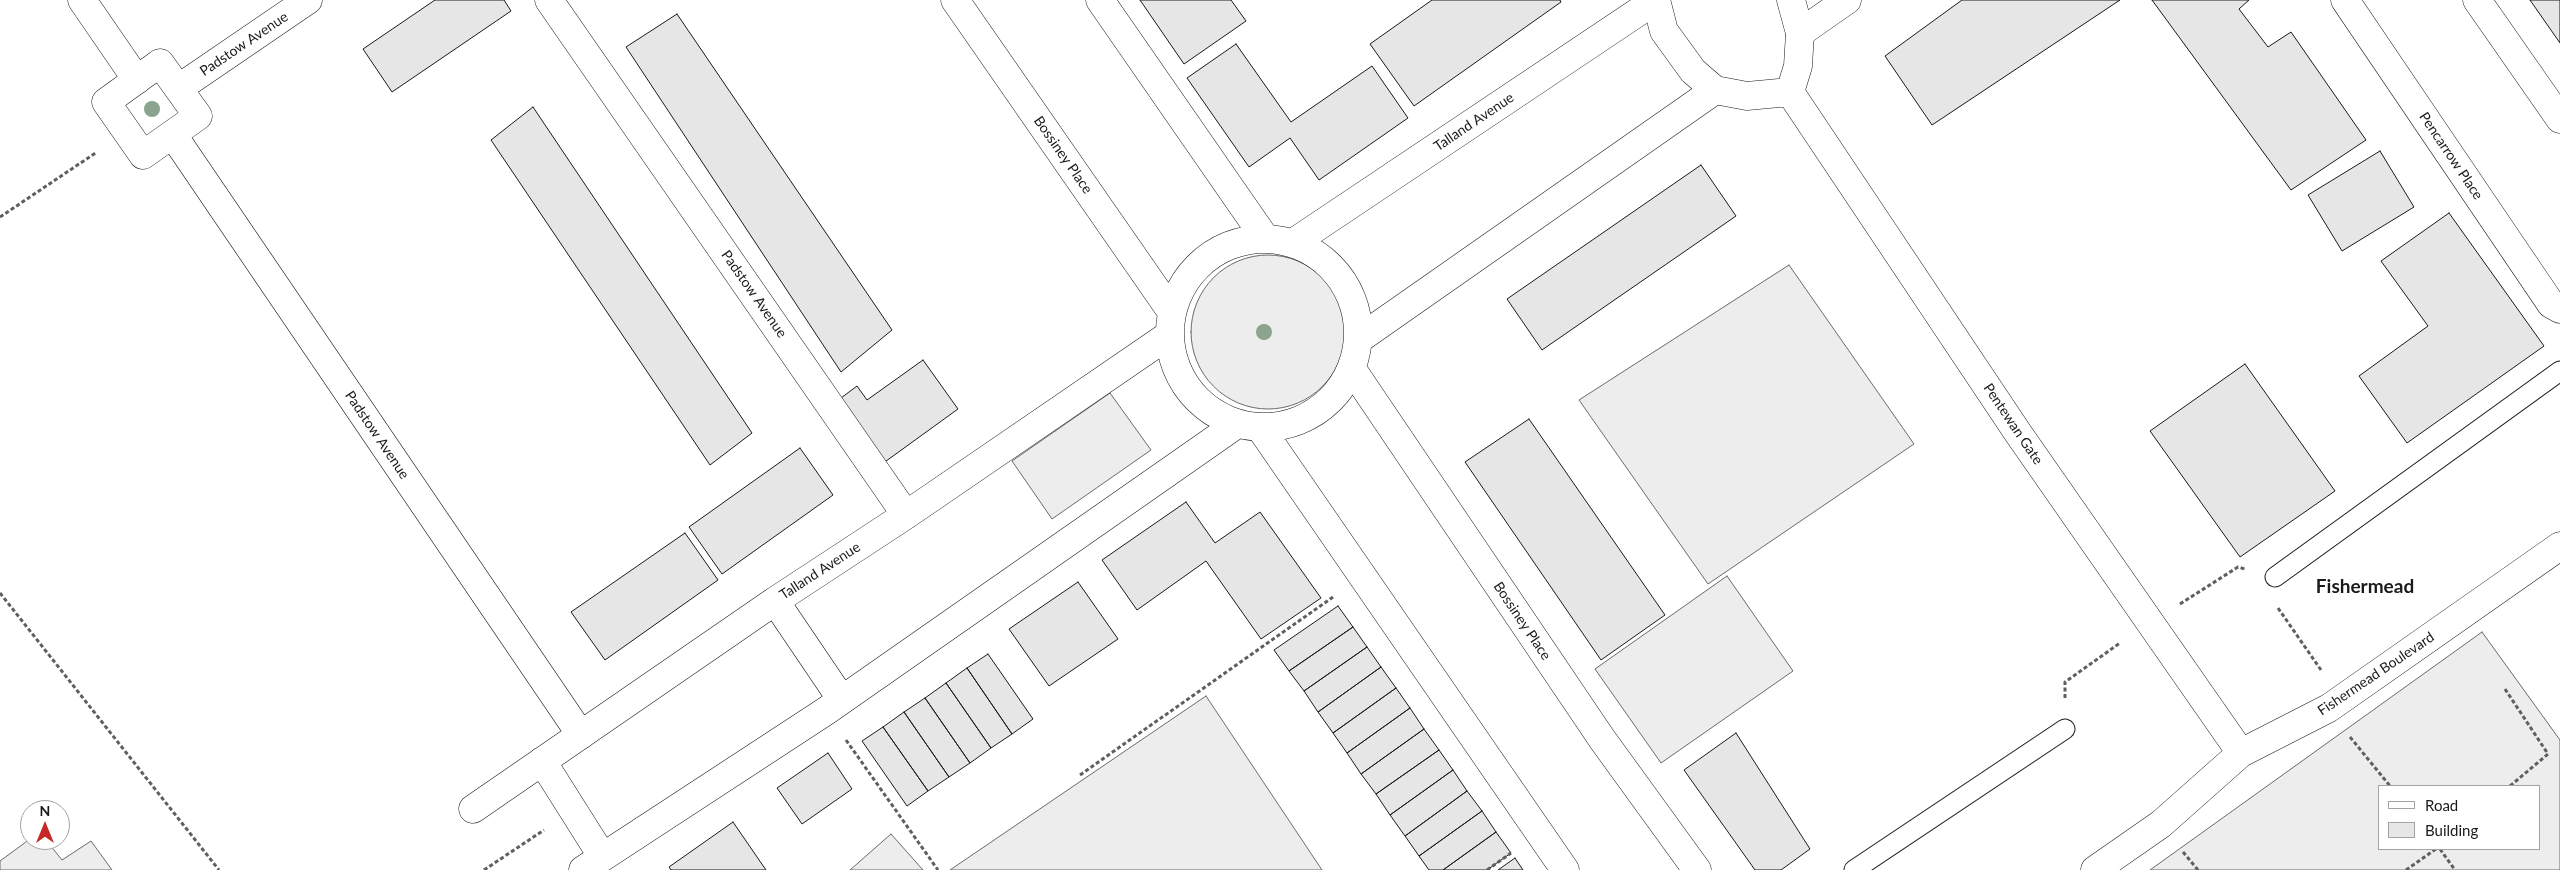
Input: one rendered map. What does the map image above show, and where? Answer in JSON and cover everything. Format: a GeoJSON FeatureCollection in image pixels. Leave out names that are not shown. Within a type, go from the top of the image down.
{"type":"FeatureCollection","features":[{"type":"Feature","properties":{"kind":"street"},"geometry":{"type":"LineString","coordinates":[[82,0],[136,80]]}},
{"type":"Feature","properties":{"kind":"street","name":"Padstow Avenue"},"geometry":{"type":"LineString","coordinates":[[179,88],[308,0]]}},
{"type":"Feature","properties":{"kind":"street","name":"Padstow Avenue"},"geometry":{"type":"LineString","coordinates":[[549,0],[906,514]]}},
{"type":"Feature","properties":{"kind":"street","name":"Bossiney Place"},"geometry":{"type":"LineString","coordinates":[[956,0],[1170,323]]}},
{"type":"Feature","properties":{"kind":"street"},"geometry":{"type":"LineString","coordinates":[[1100,0],[1265,238]]}},
{"type":"Feature","properties":{"kind":"street"},"geometry":{"type":"LineString","coordinates":[[1656,0],[1664,31],[1693,71],[1715,90],[1746,96],[1790,92],[1798,66],[1800,33],[1791,0]]}},
{"type":"Feature","properties":{"kind":"street","name":"Talland Avenue"},"geometry":{"type":"LineString","coordinates":[[1293,243],[1656,0]]}},
{"type":"Feature","properties":{"kind":"street"},"geometry":{"type":"LineString","coordinates":[[1800,33],[1847,0]]}},
{"type":"Feature","properties":{"kind":"street","name":"Pencarrow Place"},"geometry":{"type":"LineString","coordinates":[[2345,0],[2551,304],[2560,309]]}},
{"type":"Feature","properties":{"kind":"street"},"geometry":{"type":"LineString","coordinates":[[2477,0],[2560,119]]}},
{"type":"Feature","properties":{"kind":"street"},"geometry":{"type":"LineString","coordinates":[[160,63],[198,116],[144,155],[106,102],[136,80],[160,63]]}},
{"type":"Feature","properties":{"kind":"street"},"geometry":{"type":"LineString","coordinates":[[1359,339],[1715,90]]}},
{"type":"Feature","properties":{"kind":"street","name":"Pentewan Gate"},"geometry":{"type":"LineString","coordinates":[[1790,92],[2018,434],[2241,753]]}},
{"type":"Feature","properties":{"kind":"street","name":"Padstow Avenue"},"geometry":{"type":"LineString","coordinates":[[173,135],[581,735]]}},
{"type":"Feature","properties":{"kind":"street"},"geometry":{"type":"LineString","coordinates":[[1265,238],[1293,243],[1321,257],[1343,280],[1356,308],[1359,339],[1352,369],[1338,393],[1316,413],[1290,424],[1249,426],[1210,412],[1188,390],[1174,364],[1170,323],[1184,282],[1206,258],[1234,243],[1265,238]]}},
{"type":"Feature","properties":{"kind":"street","name":"Talland Avenue"},"geometry":{"type":"LineString","coordinates":[[473,809],[775,601],[906,514],[1170,323]]}},
{"type":"Feature","properties":{"kind":"street","name":"Bossiney Place"},"geometry":{"type":"LineString","coordinates":[[1352,369],[1602,739],[1697,870]]}},
{"type":"Feature","properties":{"kind":"street"},"geometry":{"type":"LineString","coordinates":[[1249,426],[1362,576],[1565,870]]}},
{"type":"Feature","properties":{"kind":"street"},"geometry":{"type":"LineString","coordinates":[[542,761],[574,810],[593,863],[834,706],[1249,426]]}},
{"type":"Feature","properties":{"kind":"street","name":"Fishermead Boulevard"},"geometry":{"type":"LineString","coordinates":[[2095,870],[2161,824],[2241,753],[2336,703],[2560,546]]}},
{"type":"Feature","properties":{"kind":"street"},"geometry":{"type":"LineString","coordinates":[[775,601],[834,706]]}},
{"type":"Feature","properties":{"kind":"lane"},"geometry":{"type":"LineString","coordinates":[[2275,576],[2560,371]]}},
{"type":"Feature","properties":{"kind":"lane"},"geometry":{"type":"LineString","coordinates":[[1854,870],[2065,729]]}},
{"type":"Feature","properties":{"kind":"path"},"geometry":{"type":"LineString","coordinates":[[0,218],[126,132]]}},
{"type":"Feature","properties":{"kind":"path"},"geometry":{"type":"LineString","coordinates":[[1080,775],[1362,576]]}},
{"type":"Feature","properties":{"kind":"path"},"geometry":{"type":"LineString","coordinates":[[2275,576],[2272,598],[2281,615],[2389,785]]}},
{"type":"Feature","properties":{"kind":"path"},"geometry":{"type":"LineString","coordinates":[[0,593],[219,870]]}},
{"type":"Feature","properties":{"kind":"path"},"geometry":{"type":"LineString","coordinates":[[2506,689],[2548,754],[2511,785]]}},
{"type":"Feature","properties":{"kind":"path"},"geometry":{"type":"LineString","coordinates":[[834,706],[938,870]]}},
{"type":"Feature","properties":{"kind":"path"},"geometry":{"type":"LineString","coordinates":[[484,870],[574,810]]}},
{"type":"Feature","properties":{"kind":"path"},"geometry":{"type":"LineString","coordinates":[[2406,870],[2436,850]]}},
{"type":"Feature","properties":{"kind":"path"},"geometry":{"type":"LineString","coordinates":[[2439,850],[2455,870]]}},
{"type":"Feature","properties":{"kind":"shaded area"},"geometry":{"type":"Polygon","coordinates":[[[1268,255],[1283,256],[1298,261],[1323,277],[1339,302],[1344,317],[1344,347],[1339,362],[1323,387],[1298,403],[1283,408],[1268,409],[1253,408],[1238,403],[1213,387],[1197,362],[1192,347],[1191,332],[1192,317],[1197,302],[1213,277],[1238,261],[1253,256],[1268,255]]]}},
{"type":"Feature","properties":{"kind":"shaded area"},"geometry":{"type":"Polygon","coordinates":[[[1789,265],[1914,444],[1708,584],[1579,400],[1789,265]]]}},
{"type":"Feature","properties":{"kind":"shaded area"},"geometry":{"type":"Polygon","coordinates":[[[1110,393],[1151,450],[1052,519],[1012,461],[1110,393]]]}},
{"type":"Feature","properties":{"kind":"shaded area"},"geometry":{"type":"Polygon","coordinates":[[[1727,576],[1793,671],[1661,763],[1595,669],[1727,576]]]}},
{"type":"Feature","properties":{"kind":"shaded area"},"geometry":{"type":"Polygon","coordinates":[[[2482,632],[2560,740],[2560,870],[2150,870],[2482,632]]]}},
{"type":"Feature","properties":{"kind":"shaded area"},"geometry":{"type":"Polygon","coordinates":[[[1206,696],[1322,870],[950,870],[1206,696]]]}},
{"type":"Feature","properties":{"kind":"shaded area"},"geometry":{"type":"Polygon","coordinates":[[[891,834],[923,870],[850,870],[891,834]]]}},
{"type":"Feature","properties":{"kind":"shaded area"},"geometry":{"type":"Polygon","coordinates":[[[91,841],[112,870],[0,870],[0,861],[20,846],[20,850],[54,850],[62,860],[91,841]]]}},
{"type":"Feature","properties":{"kind":"building"},"geometry":{"type":"Polygon","coordinates":[[[435,0],[504,0],[511,11],[392,92],[363,49],[435,0]]]}},
{"type":"Feature","properties":{"kind":"building"},"geometry":{"type":"Polygon","coordinates":[[[1140,0],[1231,0],[1246,21],[1184,64],[1140,0]]]}},
{"type":"Feature","properties":{"kind":"building"},"geometry":{"type":"Polygon","coordinates":[[[1432,0],[1560,0],[1561,2],[1414,106],[1370,44],[1432,0]]]}},
{"type":"Feature","properties":{"kind":"building"},"geometry":{"type":"Polygon","coordinates":[[[1962,0],[2120,0],[1932,125],[1885,56],[1962,0]]]}},
{"type":"Feature","properties":{"kind":"building"},"geometry":{"type":"Polygon","coordinates":[[[2152,0],[2249,0],[2239,9],[2268,47],[2291,32],[2366,140],[2291,190],[2152,0]]]}},
{"type":"Feature","properties":{"kind":"building"},"geometry":{"type":"Polygon","coordinates":[[[2530,0],[2560,0],[2560,43],[2530,0]]]}},
{"type":"Feature","properties":{"kind":"building"},"geometry":{"type":"Polygon","coordinates":[[[677,14],[892,330],[841,372],[626,47],[677,14]]]}},
{"type":"Feature","properties":{"kind":"building"},"geometry":{"type":"Polygon","coordinates":[[[1236,44],[1291,122],[1372,66],[1408,118],[1319,180],[1290,138],[1249,167],[1187,78],[1236,44]]]}},
{"type":"Feature","properties":{"kind":"building"},"geometry":{"type":"Polygon","coordinates":[[[533,107],[752,433],[710,465],[491,140],[533,107]]]}},
{"type":"Feature","properties":{"kind":"building"},"geometry":{"type":"Polygon","coordinates":[[[2380,151],[2414,207],[2342,251],[2308,195],[2380,151]]]}},
{"type":"Feature","properties":{"kind":"building"},"geometry":{"type":"Polygon","coordinates":[[[1701,165],[1736,216],[1542,350],[1507,299],[1701,165]]]}},
{"type":"Feature","properties":{"kind":"building"},"geometry":{"type":"Polygon","coordinates":[[[2449,213],[2544,346],[2407,443],[2359,376],[2428,326],[2381,261],[2449,213]]]}},
{"type":"Feature","properties":{"kind":"building"},"geometry":{"type":"Polygon","coordinates":[[[923,360],[958,409],[882,464],[837,401],[857,386],[867,400],[923,360]]]}},
{"type":"Feature","properties":{"kind":"building"},"geometry":{"type":"Polygon","coordinates":[[[2245,364],[2335,491],[2240,557],[2150,431],[2245,364]]]}},
{"type":"Feature","properties":{"kind":"building"},"geometry":{"type":"Polygon","coordinates":[[[1529,419],[1665,615],[1601,660],[1465,462],[1529,419]]]}},
{"type":"Feature","properties":{"kind":"building"},"geometry":{"type":"Polygon","coordinates":[[[800,448],[833,495],[722,574],[689,527],[800,448]]]}},
{"type":"Feature","properties":{"kind":"building"},"geometry":{"type":"Polygon","coordinates":[[[1186,502],[1215,543],[1260,512],[1321,598],[1261,639],[1206,561],[1137,610],[1102,560],[1186,502]]]}},
{"type":"Feature","properties":{"kind":"building"},"geometry":{"type":"Polygon","coordinates":[[[685,533],[718,580],[605,660],[571,612],[685,533]]]}},
{"type":"Feature","properties":{"kind":"building"},"geometry":{"type":"Polygon","coordinates":[[[1078,582],[1118,639],[1049,686],[1009,629],[1078,582]]]}},
{"type":"Feature","properties":{"kind":"building"},"geometry":{"type":"Polygon","coordinates":[[[1338,606],[1353,627],[1289,671],[1274,650],[1338,606]]]}},
{"type":"Feature","properties":{"kind":"building"},"geometry":{"type":"Polygon","coordinates":[[[1353,627],[1367,647],[1304,691],[1289,671],[1353,627]]]}},
{"type":"Feature","properties":{"kind":"building"},"geometry":{"type":"Polygon","coordinates":[[[1367,647],[1381,667],[1318,712],[1304,691],[1367,647]]]}},
{"type":"Feature","properties":{"kind":"building"},"geometry":{"type":"Polygon","coordinates":[[[988,654],[1033,719],[1012,734],[967,668],[988,654]]]}},
{"type":"Feature","properties":{"kind":"building"},"geometry":{"type":"Polygon","coordinates":[[[1381,667],[1396,688],[1333,733],[1318,712],[1381,667]]]}},
{"type":"Feature","properties":{"kind":"building"},"geometry":{"type":"Polygon","coordinates":[[[967,668],[1012,734],[991,748],[946,683],[967,668]]]}},
{"type":"Feature","properties":{"kind":"building"},"geometry":{"type":"Polygon","coordinates":[[[946,683],[991,748],[970,763],[925,698],[946,683]]]}},
{"type":"Feature","properties":{"kind":"building"},"geometry":{"type":"Polygon","coordinates":[[[1396,688],[1410,708],[1347,753],[1333,733],[1396,688]]]}},
{"type":"Feature","properties":{"kind":"building"},"geometry":{"type":"Polygon","coordinates":[[[925,698],[970,763],[949,777],[904,712],[925,698]]]}},
{"type":"Feature","properties":{"kind":"building"},"geometry":{"type":"Polygon","coordinates":[[[1410,708],[1424,729],[1361,774],[1347,753],[1410,708]]]}},
{"type":"Feature","properties":{"kind":"building"},"geometry":{"type":"Polygon","coordinates":[[[904,712],[949,777],[928,791],[883,727],[904,712]]]}},
{"type":"Feature","properties":{"kind":"building"},"geometry":{"type":"Polygon","coordinates":[[[883,727],[928,791],[907,806],[862,741],[883,727]]]}},
{"type":"Feature","properties":{"kind":"building"},"geometry":{"type":"Polygon","coordinates":[[[1424,729],[1439,750],[1376,794],[1361,774],[1424,729]]]}},
{"type":"Feature","properties":{"kind":"building"},"geometry":{"type":"Polygon","coordinates":[[[1736,733],[1810,849],[1781,870],[1755,870],[1684,770],[1736,733]]]}},
{"type":"Feature","properties":{"kind":"building"},"geometry":{"type":"Polygon","coordinates":[[[1439,750],[1453,770],[1390,815],[1376,794],[1439,750]]]}},
{"type":"Feature","properties":{"kind":"building"},"geometry":{"type":"Polygon","coordinates":[[[828,753],[852,789],[802,824],[777,788],[828,753]]]}},
{"type":"Feature","properties":{"kind":"building"},"geometry":{"type":"Polygon","coordinates":[[[1453,770],[1467,791],[1405,836],[1390,815],[1453,770]]]}},
{"type":"Feature","properties":{"kind":"building"},"geometry":{"type":"Polygon","coordinates":[[[1467,791],[1482,811],[1419,856],[1405,836],[1467,791]]]}},
{"type":"Feature","properties":{"kind":"building"},"geometry":{"type":"Polygon","coordinates":[[[1482,811],[1496,832],[1443,870],[1429,870],[1419,856],[1482,811]]]}},
{"type":"Feature","properties":{"kind":"building"},"geometry":{"type":"Polygon","coordinates":[[[733,822],[766,870],[671,870],[669,867],[733,822]]]}},
{"type":"Feature","properties":{"kind":"building"},"geometry":{"type":"Polygon","coordinates":[[[1496,832],[1511,853],[1487,870],[1443,870],[1496,832]]]}},
{"type":"Feature","properties":{"kind":"building"},"geometry":{"type":"Polygon","coordinates":[[[1515,858],[1523,870],[1498,870],[1515,858]]]}},
{"type":"Feature","properties":{"kind":"district","name":"Fishermead"},"geometry":{"type":"Point","coordinates":[2365,587]}}]}
